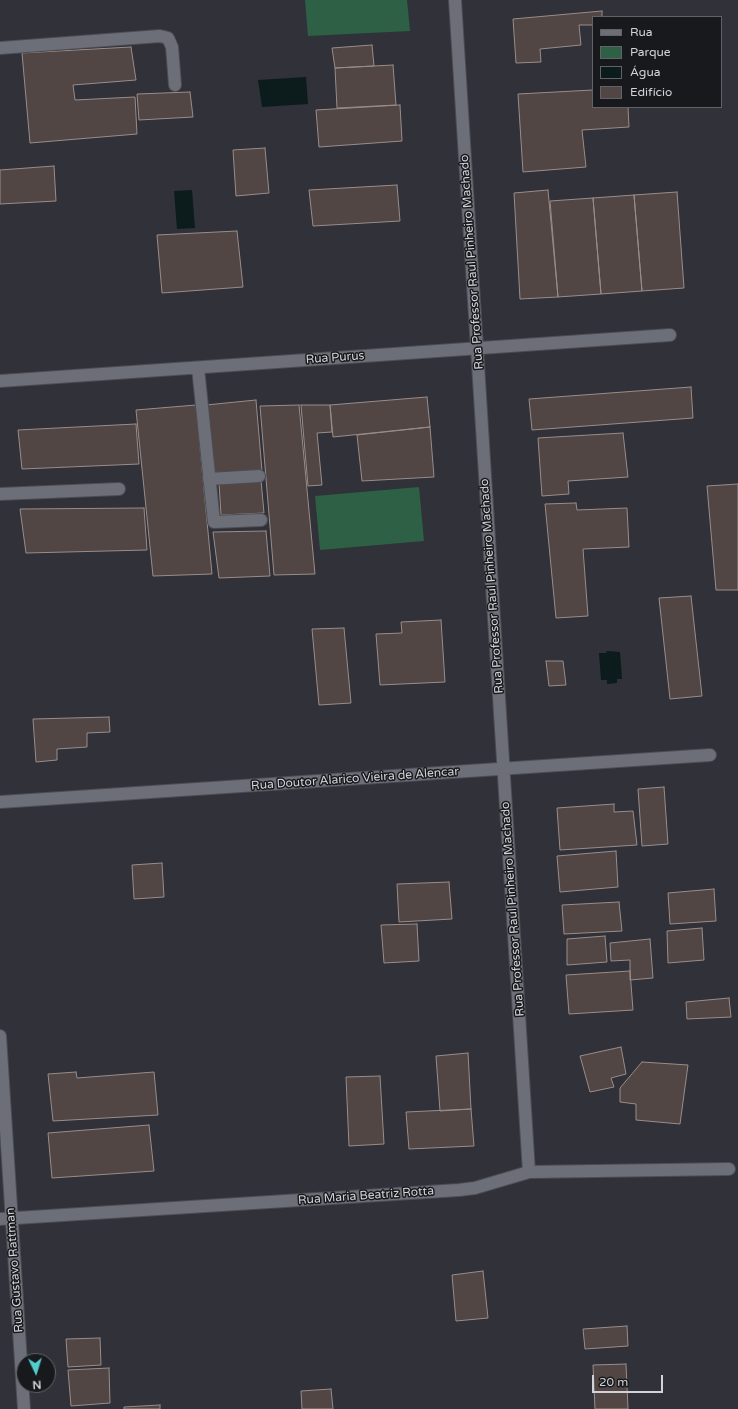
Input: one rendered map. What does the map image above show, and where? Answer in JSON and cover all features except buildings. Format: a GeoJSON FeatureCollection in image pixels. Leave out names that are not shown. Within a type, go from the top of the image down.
{"type":"FeatureCollection","features":[{"type":"Feature","properties":{"kind":"street","name":"Rua Professor Raul Pinheiro Machado"},"geometry":{"type":"LineString","coordinates":[[455,0],[530,1172]]}},
{"type":"Feature","properties":{"kind":"street"},"geometry":{"type":"LineString","coordinates":[[0,48],[160,36],[168,38],[172,47],[175,85]]}},
{"type":"Feature","properties":{"kind":"street","name":"Rua Purus"},"geometry":{"type":"LineString","coordinates":[[0,381],[670,335]]}},
{"type":"Feature","properties":{"kind":"street"},"geometry":{"type":"LineString","coordinates":[[198,368],[214,522],[260,520]]}},
{"type":"Feature","properties":{"kind":"street"},"geometry":{"type":"LineString","coordinates":[[209,479],[259,476]]}},
{"type":"Feature","properties":{"kind":"street"},"geometry":{"type":"LineString","coordinates":[[0,494],[119,489]]}},
{"type":"Feature","properties":{"kind":"street","name":"Rua Doutor Alarico Vieira de Alencar"},"geometry":{"type":"LineString","coordinates":[[0,802],[710,755]]}},
{"type":"Feature","properties":{"kind":"street","name":"Rua Gustavo Rattman"},"geometry":{"type":"LineString","coordinates":[[0,1036],[6,1219],[24,1409]]}},
{"type":"Feature","properties":{"kind":"street","name":"Rua Maria Beatriz Rotta"},"geometry":{"type":"LineString","coordinates":[[6,1219],[459,1190],[476,1188],[530,1172],[729,1169]]}},
{"type":"Feature","properties":{"kind":"green space"},"geometry":{"type":"Polygon","coordinates":[[[305,0],[407,0],[410,31],[308,36],[305,0]]]}},
{"type":"Feature","properties":{"kind":"green space"},"geometry":{"type":"Polygon","coordinates":[[[419,487],[424,541],[320,550],[315,496],[419,487]]]}},
{"type":"Feature","properties":{"kind":"water"},"geometry":{"type":"Polygon","coordinates":[[[306,77],[308,104],[262,107],[258,80],[306,77]]]}},
{"type":"Feature","properties":{"kind":"water"},"geometry":{"type":"Polygon","coordinates":[[[192,190],[195,228],[177,229],[174,191],[192,190]]]}},
{"type":"Feature","properties":{"kind":"water"},"geometry":{"type":"Polygon","coordinates":[[[607,651],[620,652],[622,679],[617,679],[617,683],[607,684],[607,680],[601,680],[599,653],[606,653],[607,651]]]}}]}
